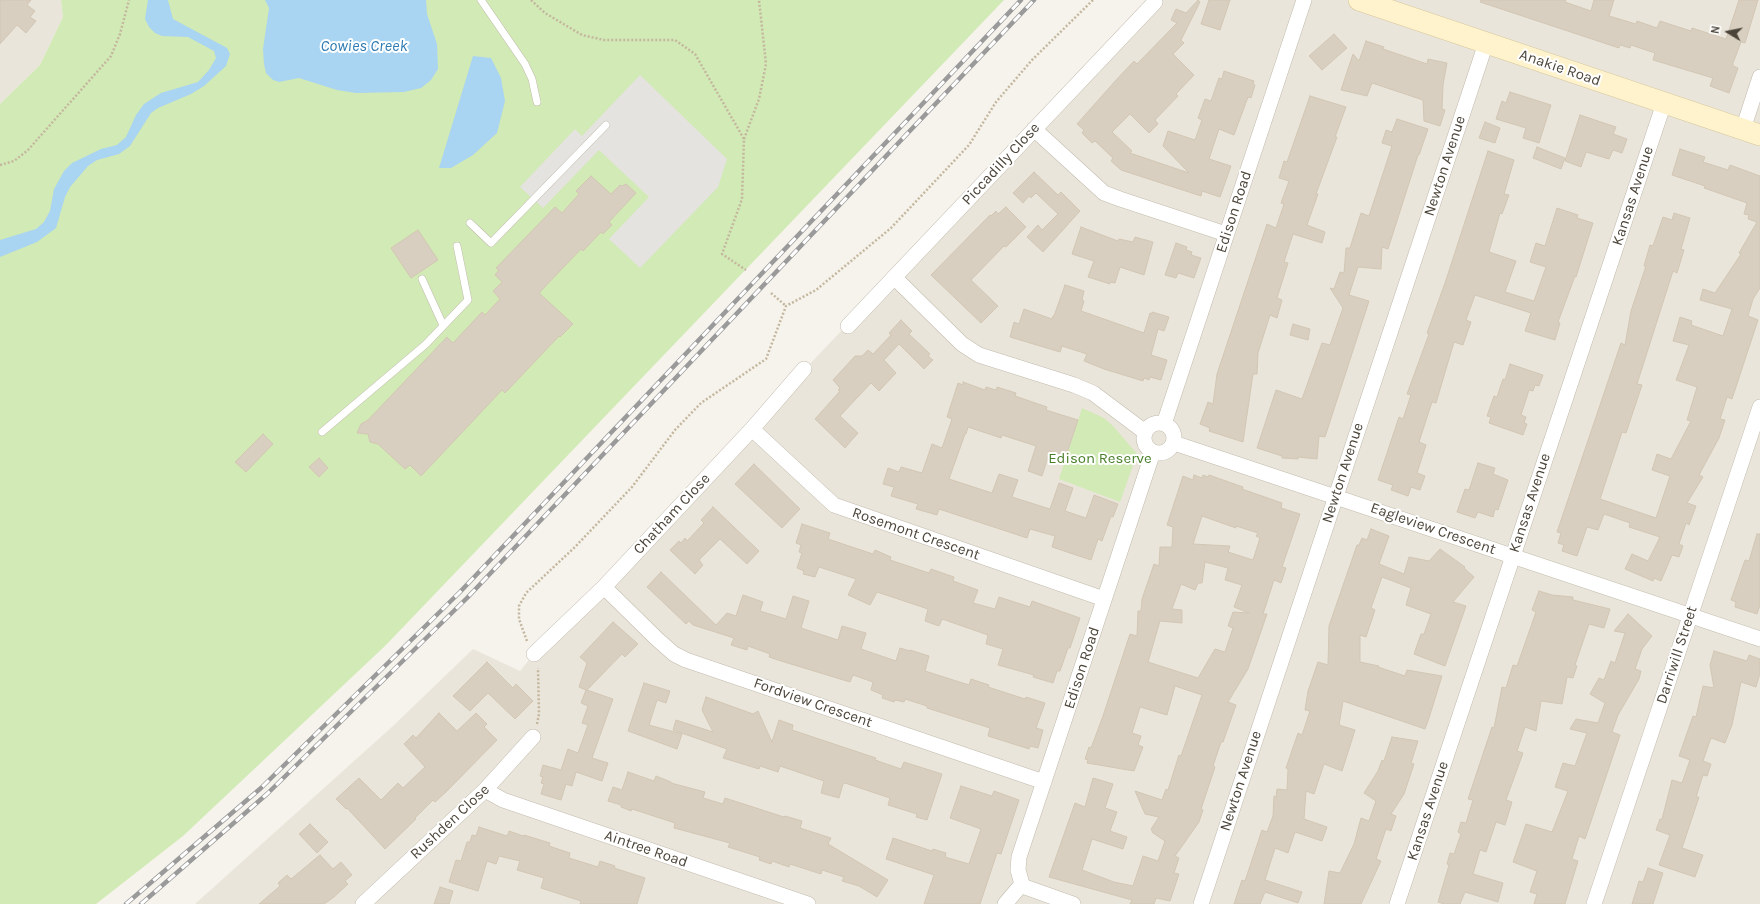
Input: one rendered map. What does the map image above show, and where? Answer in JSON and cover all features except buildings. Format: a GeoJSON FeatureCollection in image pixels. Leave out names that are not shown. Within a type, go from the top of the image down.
{"type":"FeatureCollection","features":[{"type":"Feature","properties":{"kind":"main road","name":"Anakie Road"},"geometry":{"type":"LineString","coordinates":[[1359,0],[1752,132]]}},
{"type":"Feature","properties":{"kind":"street","name":"Edison Road"},"geometry":{"type":"LineString","coordinates":[[1164,424],[1304,0]]}},
{"type":"Feature","properties":{"kind":"street","name":"Piccadilly Close"},"geometry":{"type":"LineString","coordinates":[[848,326],[1155,2]]}},
{"type":"Feature","properties":{"kind":"street","name":"Newton Avenue"},"geometry":{"type":"LineString","coordinates":[[1200,904],[1486,43]]}},
{"type":"Feature","properties":{"kind":"street"},"geometry":{"type":"LineString","coordinates":[[1752,132],[1760,77]]}},
{"type":"Feature","properties":{"kind":"street","name":"Kansas Avenue"},"geometry":{"type":"LineString","coordinates":[[1397,904],[1664,103]]}},
{"type":"Feature","properties":{"kind":"street"},"geometry":{"type":"LineString","coordinates":[[1034,129],[1104,192],[1120,199],[1226,234]]}},
{"type":"Feature","properties":{"kind":"street"},"geometry":{"type":"LineString","coordinates":[[894,277],[962,344],[979,355],[1074,385],[1093,393],[1145,432]]}},
{"type":"Feature","properties":{"kind":"street","name":"Chatham Close"},"geometry":{"type":"LineString","coordinates":[[534,654],[604,587],[752,429],[804,369]]}},
{"type":"Feature","properties":{"kind":"street","name":"Darriwill Street"},"geometry":{"type":"LineString","coordinates":[[1594,904],[1760,407]]}},
{"type":"Feature","properties":{"kind":"street"},"geometry":{"type":"LineString","coordinates":[[1155,423],[1164,424],[1168,426],[1174,434],[1174,443],[1168,451],[1158,453],[1153,452],[1146,446],[1144,437],[1145,432],[1155,423]]}},
{"type":"Feature","properties":{"kind":"street","name":"Rosemont Crescent"},"geometry":{"type":"LineString","coordinates":[[752,429],[834,505],[1104,599]]}},
{"type":"Feature","properties":{"kind":"street","name":"Eagleview Crescent"},"geometry":{"type":"LineString","coordinates":[[1174,443],[1760,639]]}},
{"type":"Feature","properties":{"kind":"street","name":"Edison Road"},"geometry":{"type":"LineString","coordinates":[[1023,885],[1018,870],[1019,857],[1153,452]]}},
{"type":"Feature","properties":{"kind":"street","name":"Fordview Crescent"},"geometry":{"type":"LineString","coordinates":[[604,587],[657,639],[674,654],[686,660],[1044,782]]}},
{"type":"Feature","properties":{"kind":"street","name":"Rushden Close"},"geometry":{"type":"LineString","coordinates":[[363,904],[485,790],[533,738]]}},
{"type":"Feature","properties":{"kind":"street","name":"Aintree Road"},"geometry":{"type":"LineString","coordinates":[[485,790],[503,800],[808,904]]}},
{"type":"Feature","properties":{"kind":"street"},"geometry":{"type":"LineString","coordinates":[[1005,904],[1023,885],[1073,904]]}},
{"type":"Feature","properties":{"kind":"lane"},"geometry":{"type":"LineString","coordinates":[[480,0],[525,64],[532,79],[537,102]]}},
{"type":"Feature","properties":{"kind":"lane"},"geometry":{"type":"LineString","coordinates":[[470,223],[491,243],[606,125]]}},
{"type":"Feature","properties":{"kind":"lane"},"geometry":{"type":"LineString","coordinates":[[322,432],[426,344],[468,300],[457,246]]}},
{"type":"Feature","properties":{"kind":"lane"},"geometry":{"type":"LineString","coordinates":[[422,279],[443,325]]}},
{"type":"Feature","properties":{"kind":"path"},"geometry":{"type":"LineString","coordinates":[[0,165],[14,161],[28,150],[111,56],[120,34],[128,0]]}},
{"type":"Feature","properties":{"kind":"path"},"geometry":{"type":"LineString","coordinates":[[531,0],[545,13],[582,35],[604,40],[675,40],[695,54],[744,139]]}},
{"type":"Feature","properties":{"kind":"path"},"geometry":{"type":"LineString","coordinates":[[746,270],[722,254],[742,199],[744,139],[759,99],[766,64],[759,0]]}},
{"type":"Feature","properties":{"kind":"path"},"geometry":{"type":"LineString","coordinates":[[533,738],[539,714],[538,669],[534,654],[526,641],[519,619],[519,606],[526,593],[575,547],[632,487],[675,430],[701,403],[766,359],[786,306],[816,290],[891,228],[970,145],[996,102],[1032,60],[1093,0]]}},
{"type":"Feature","properties":{"kind":"path"},"geometry":{"type":"LineString","coordinates":[[771,293],[786,306]]}},
{"type":"Feature","properties":{"kind":"shaded area"},"geometry":{"type":"Polygon","coordinates":[[[0,0],[61,0],[63,17],[40,65],[0,104],[0,0]]]}},
{"type":"Feature","properties":{"kind":"shaded area"},"geometry":{"type":"Polygon","coordinates":[[[1156,0],[1760,0],[1760,904],[195,904],[393,726],[473,649],[520,671],[534,654],[1156,0]]]}},
{"type":"Feature","properties":{"kind":"shaded area"},"geometry":{"type":"Polygon","coordinates":[[[640,75],[727,159],[718,187],[640,268],[609,239],[649,197],[599,150],[543,208],[520,187],[575,129],[582,136],[640,75]]]}},
{"type":"Feature","properties":{"kind":"green space"},"geometry":{"type":"Polygon","coordinates":[[[61,0],[1004,0],[385,646],[183,836],[96,904],[0,904],[0,104],[40,65],[63,17],[61,0]]]}},
{"type":"Feature","properties":{"kind":"green space","name":"Edison Reserve"},"geometry":{"type":"Polygon","coordinates":[[[1082,408],[1104,418],[1114,427],[1137,454],[1120,502],[1059,479],[1082,408]]]}},
{"type":"Feature","properties":{"kind":"water"},"geometry":{"type":"Polygon","coordinates":[[[148,0],[168,0],[173,19],[227,48],[230,54],[226,66],[204,86],[191,94],[158,108],[151,113],[130,146],[119,154],[97,160],[88,166],[70,187],[65,197],[56,228],[37,242],[0,257],[0,240],[36,229],[44,222],[50,211],[54,189],[64,171],[72,163],[101,149],[117,145],[126,137],[136,115],[144,104],[161,93],[198,82],[209,70],[216,58],[214,51],[188,37],[162,36],[155,33],[149,27],[145,19],[148,0]]]}},
{"type":"Feature","properties":{"kind":"water","name":"Cowies Creek"},"geometry":{"type":"Polygon","coordinates":[[[265,0],[426,0],[427,14],[437,44],[438,69],[431,80],[421,88],[404,92],[356,93],[337,90],[299,78],[279,82],[273,80],[266,73],[264,64],[263,49],[269,8],[265,0]]]}},
{"type":"Feature","properties":{"kind":"water"},"geometry":{"type":"Polygon","coordinates":[[[473,56],[491,58],[501,78],[505,101],[497,133],[473,155],[451,168],[439,168],[473,56]]]}},
{"type":"Feature","properties":{"kind":"railway"},"geometry":{"type":"LineString","coordinates":[[126,904],[261,788],[460,592],[1021,0]]}},
{"type":"Feature","properties":{"kind":"railway"},"geometry":{"type":"LineString","coordinates":[[141,904],[267,794],[467,598],[1034,0]]}}]}
